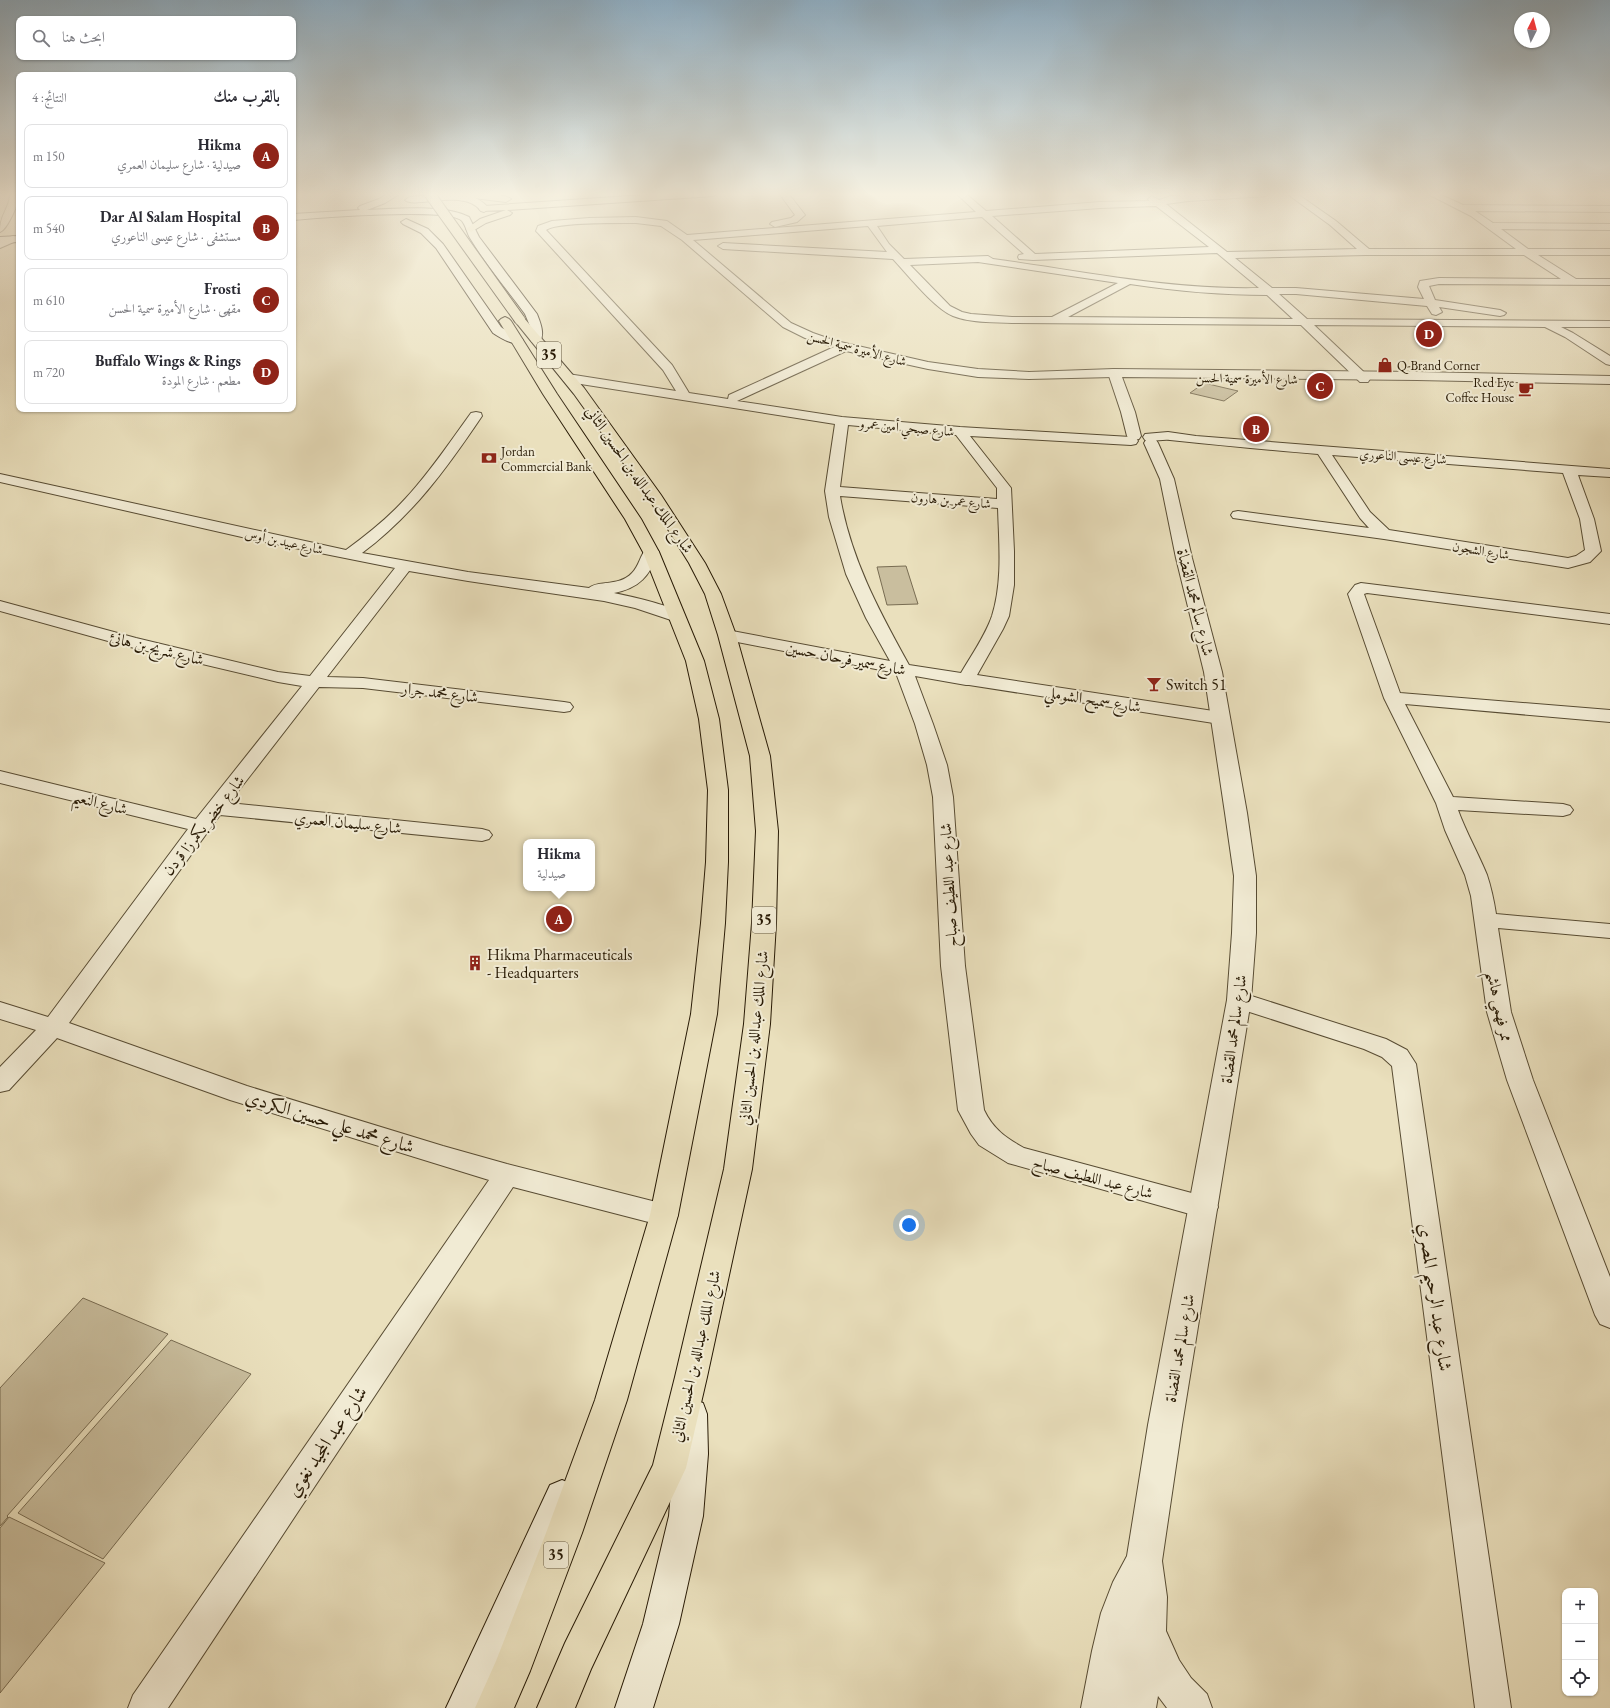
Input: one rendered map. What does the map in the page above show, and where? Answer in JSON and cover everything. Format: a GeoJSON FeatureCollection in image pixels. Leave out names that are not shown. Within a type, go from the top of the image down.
{"type":"FeatureCollection","features":[{"type":"Feature","properties":{"kind":"main road"},"geometry":{"type":"LineString","coordinates":[[457,273],[497,330],[506,336],[527,340],[536,326],[531,314],[501,273]]}},
{"type":"Feature","properties":{"kind":"main road","name":"شارع الملك عبدالله بن الحسين الثاني"},"geometry":{"type":"LineString","coordinates":[[486,273],[520,320],[550,394],[633,519],[651,552],[694,661],[709,719],[718,790],[717,862],[713,923],[704,1014],[664,1215],[611,1400],[559,1548],[512,1671],[494,1708]]}},
{"type":"Feature","properties":{"kind":"main road","name":"شارع الملك عبدالله بن الحسين الثاني"},"geometry":{"type":"LineString","coordinates":[[503,318],[568,378],[579,391],[656,498],[697,563],[712,594],[727,635],[760,756],[767,831],[764,923],[757,1024],[738,1169],[691,1377],[669,1468],[578,1656],[556,1708]]}},
{"type":"Feature","properties":{"kind":"main road","name":"شارع الأميرة سمية الحسن"},"geometry":{"type":"LineString","coordinates":[[1121,376],[1362,377],[1466,381],[1481,379],[1610,380]]}},
{"type":"Feature","properties":{"kind":"main road","name":"شارع سالم محمد القضاة"},"geometry":{"type":"LineString","coordinates":[[1121,376],[1133,403],[1143,440],[1173,498],[1184,558],[1213,672],[1245,876],[1244,933],[1239,1000],[1165,1425],[1144,1561],[1148,1578],[1149,1602],[1147,1629],[1136,1708]]}},
{"type":"Feature","properties":{"kind":"main road"},"geometry":{"type":"LineString","coordinates":[[634,1708],[661,1624],[686,1516],[691,1454],[691,1377]]}},
{"type":"Feature","properties":{"kind":"main road"},"geometry":{"type":"LineString","coordinates":[[465,1708],[566,1488],[611,1400]]}},
{"type":"Feature","properties":{"kind":"main road","name":"شارع سالم محمد القضاة"},"geometry":{"type":"LineString","coordinates":[[1100,1708],[1115,1627],[1134,1576],[1144,1561]]}},
{"type":"Feature","properties":{"kind":"main road"},"geometry":{"type":"LineString","coordinates":[[1147,1629],[1154,1651],[1164,1673],[1193,1708]]}},
{"type":"Feature","properties":{"kind":"street"},"geometry":{"type":"LineString","coordinates":[[580,273],[632,332],[668,368],[685,397]]}},
{"type":"Feature","properties":{"kind":"street","name":"شارع الأميرة سمية الحسن"},"geometry":{"type":"LineString","coordinates":[[725,273],[787,325],[802,333],[844,347],[950,370],[986,374],[1121,376]]}},
{"type":"Feature","properties":{"kind":"street"},"geometry":{"type":"LineString","coordinates":[[911,273],[946,308],[958,314],[989,318],[1305,323],[1610,324]]}},
{"type":"Feature","properties":{"kind":"street"},"geometry":{"type":"LineString","coordinates":[[1071,273],[1211,291],[1267,291],[1332,294],[1432,303],[1509,315],[1544,324],[1570,336],[1610,361]]}},
{"type":"Feature","properties":{"kind":"street"},"geometry":{"type":"LineString","coordinates":[[1246,273],[1305,323],[1362,377]]}},
{"type":"Feature","properties":{"kind":"street"},"geometry":{"type":"LineString","coordinates":[[1559,273],[1574,282]]}},
{"type":"Feature","properties":{"kind":"street"},"geometry":{"type":"LineString","coordinates":[[1053,320],[1129,281]]}},
{"type":"Feature","properties":{"kind":"street"},"geometry":{"type":"LineString","coordinates":[[1442,323],[1423,287],[1424,283],[1610,282]]}},
{"type":"Feature","properties":{"kind":"street"},"geometry":{"type":"LineString","coordinates":[[732,398],[844,347]]}},
{"type":"Feature","properties":{"kind":"street","name":"شارع صبحي أمين عمرو"},"geometry":{"type":"LineString","coordinates":[[568,378],[842,421],[960,431],[1143,440]]}},
{"type":"Feature","properties":{"kind":"street"},"geometry":{"type":"LineString","coordinates":[[349,555],[402,511],[476,416]]}},
{"type":"Feature","properties":{"kind":"street","name":"شارع عبد اللطيف صباح"},"geometry":{"type":"LineString","coordinates":[[842,421],[832,491],[836,517],[854,574],[874,618],[903,669],[924,724],[937,765],[943,797],[953,966],[971,1110],[980,1130],[996,1145],[1017,1156],[1204,1207]]}},
{"type":"Feature","properties":{"kind":"street"},"geometry":{"type":"LineString","coordinates":[[960,431],[1000,482],[1005,495],[1005,504]]}},
{"type":"Feature","properties":{"kind":"street","name":"شارع عيسى الناعوري"},"geometry":{"type":"LineString","coordinates":[[1143,440],[1196,440],[1610,473]]}},
{"type":"Feature","properties":{"kind":"street"},"geometry":{"type":"LineString","coordinates":[[1322,450],[1365,515],[1384,534]]}},
{"type":"Feature","properties":{"kind":"street","name":"شارع الشجون"},"geometry":{"type":"LineString","coordinates":[[1384,534],[1553,561],[1580,561],[1588,558],[1593,551],[1591,531],[1581,496],[1569,470]]}},
{"type":"Feature","properties":{"kind":"street","name":"شارع عبيد بن أوس"},"geometry":{"type":"LineString","coordinates":[[0,478],[240,532],[405,566],[492,581],[571,590],[640,602],[677,617]]}},
{"type":"Feature","properties":{"kind":"street","name":"شارع عمر بن هارون"},"geometry":{"type":"LineString","coordinates":[[832,491],[1005,504],[1006,583],[1002,609],[996,628],[966,680]]}},
{"type":"Feature","properties":{"kind":"street"},"geometry":{"type":"LineString","coordinates":[[1238,514],[1384,534]]}},
{"type":"Feature","properties":{"kind":"street","name":"شارع عبيد بن أوس"},"geometry":{"type":"LineString","coordinates":[[571,590],[608,589],[632,581],[644,571],[651,552]]}},
{"type":"Feature","properties":{"kind":"street","name":"شارع خضر بكمرزا قردن"},"geometry":{"type":"LineString","coordinates":[[0,1083],[53,1027],[201,826],[405,566]]}},
{"type":"Feature","properties":{"kind":"street","name":"ممر فهمي هاشم"},"geometry":{"type":"LineString","coordinates":[[1610,619],[1366,588],[1357,590],[1356,594],[1393,698],[1446,803],[1455,830],[1476,875],[1482,896],[1499,1012],[1508,1048],[1610,1315]]}},
{"type":"Feature","properties":{"kind":"street","name":"شارع شريح بن هانئ"},"geometry":{"type":"LineString","coordinates":[[0,606],[132,642],[254,672],[315,682]]}},
{"type":"Feature","properties":{"kind":"street","name":"شارع سمير فرحان حسين"},"geometry":{"type":"LineString","coordinates":[[727,635],[966,680]]}},
{"type":"Feature","properties":{"kind":"street","name":"شارع سميح الشوملي"},"geometry":{"type":"LineString","coordinates":[[966,680],[1220,718]]}},
{"type":"Feature","properties":{"kind":"street","name":"شارع محمد جرار"},"geometry":{"type":"LineString","coordinates":[[315,682],[369,684],[564,707]]}},
{"type":"Feature","properties":{"kind":"street"},"geometry":{"type":"LineString","coordinates":[[1393,698],[1610,716]]}},
{"type":"Feature","properties":{"kind":"street","name":"شارع النعيم"},"geometry":{"type":"LineString","coordinates":[[0,777],[201,826]]}},
{"type":"Feature","properties":{"kind":"street"},"geometry":{"type":"LineString","coordinates":[[1446,803],[1563,810]]}},
{"type":"Feature","properties":{"kind":"street","name":"شارع سليمان العمري"},"geometry":{"type":"LineString","coordinates":[[215,808],[482,835]]}},
{"type":"Feature","properties":{"kind":"street"},"geometry":{"type":"LineString","coordinates":[[1485,920],[1610,931]]}},
{"type":"Feature","properties":{"kind":"street","name":"شارع عبد الرحيم المصري"},"geometry":{"type":"LineString","coordinates":[[1239,1000],[1373,1043],[1399,1056],[1404,1064],[1493,1708]]}},
{"type":"Feature","properties":{"kind":"street","name":"شارع محمد علي حسين الكردي"},"geometry":{"type":"LineString","coordinates":[[0,1010],[53,1027],[239,1093],[507,1175],[664,1215]]}},
{"type":"Feature","properties":{"kind":"street","name":"شارع عبد المجيد نغوي"},"geometry":{"type":"LineString","coordinates":[[146,1708],[507,1175]]}},
{"type":"Feature","properties":{"kind":"shaded area"},"geometry":{"type":"Polygon","coordinates":[[[1204,383],[1238,391],[1224,401],[1190,393],[1204,383]]]}},
{"type":"Feature","properties":{"kind":"shaded area"},"geometry":{"type":"Polygon","coordinates":[[[906,566],[918,604],[887,605],[877,567],[906,566]]]}},
{"type":"Feature","properties":{"kind":"shaded area"},"geometry":{"type":"Polygon","coordinates":[[[83,1298],[168,1334],[7,1516],[8,1517],[0,1526],[0,1388],[83,1298]]]}},
{"type":"Feature","properties":{"kind":"shaded area"},"geometry":{"type":"Polygon","coordinates":[[[171,1340],[251,1374],[103,1559],[18,1513],[171,1340]]]}},
{"type":"Feature","properties":{"kind":"shaded area"},"geometry":{"type":"Polygon","coordinates":[[[9,1517],[105,1563],[0,1693],[0,1528],[9,1517]]]}},
{"type":"Feature","properties":{"kind":"place","name":"Buffalo Wings & Rings"},"geometry":{"type":"Point","coordinates":[1429,334]}},
{"type":"Feature","properties":{"kind":"place","name":"Q-Brand Corner"},"geometry":{"type":"Point","coordinates":[1385,365]}},
{"type":"Feature","properties":{"kind":"place","name":"Frosti"},"geometry":{"type":"Point","coordinates":[1320,386]}},
{"type":"Feature","properties":{"kind":"place","name":"Red Eye Coffee House"},"geometry":{"type":"Point","coordinates":[1526,389]}},
{"type":"Feature","properties":{"kind":"place","name":"Dar Al Salam Hospital"},"geometry":{"type":"Point","coordinates":[1256,429]}},
{"type":"Feature","properties":{"kind":"place","name":"Jordan Commercial Bank"},"geometry":{"type":"Point","coordinates":[489,458]}},
{"type":"Feature","properties":{"kind":"place","name":"Switch 51"},"geometry":{"type":"Point","coordinates":[1154,684]}},
{"type":"Feature","properties":{"kind":"place","name":"Hikma"},"geometry":{"type":"Point","coordinates":[559,919]}},
{"type":"Feature","properties":{"kind":"place","name":"Hikma Pharmaceuticals - Headquarters"},"geometry":{"type":"Point","coordinates":[475,963]}}]}
